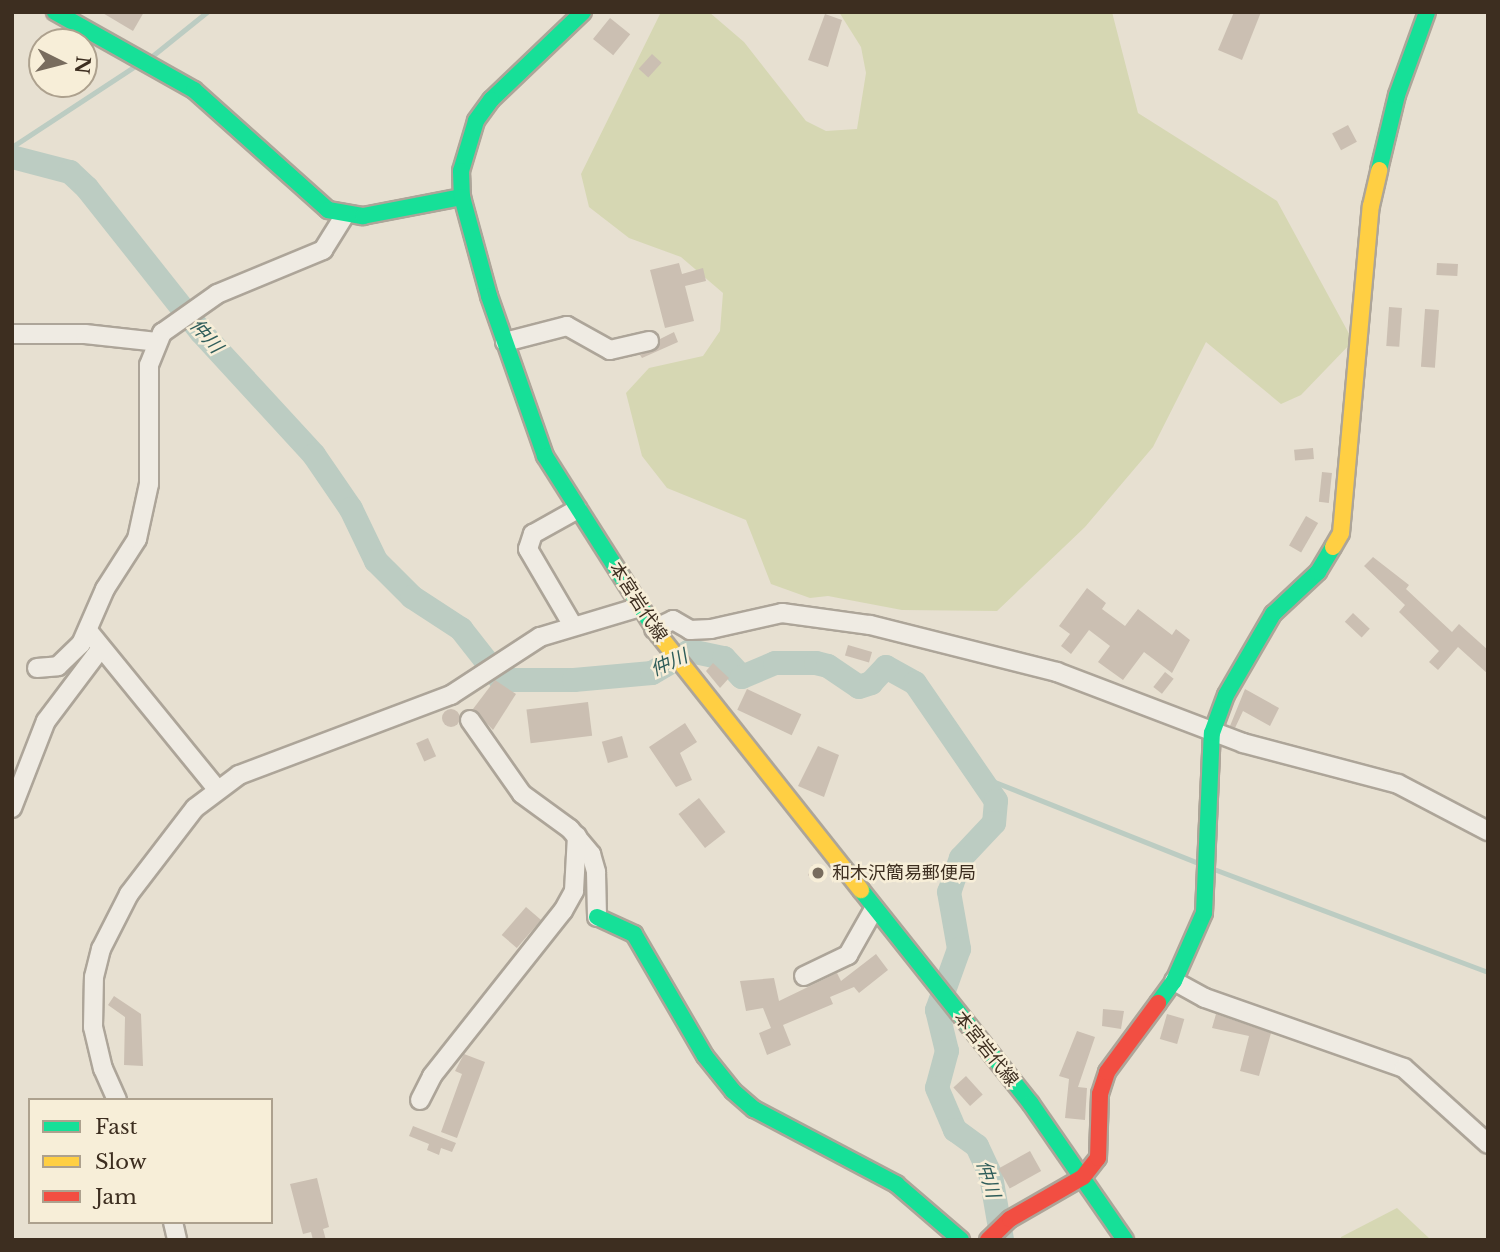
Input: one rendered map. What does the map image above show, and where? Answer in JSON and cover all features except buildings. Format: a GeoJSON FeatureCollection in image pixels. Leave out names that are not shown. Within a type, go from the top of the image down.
{"type":"FeatureCollection","features":[{"type":"Feature","properties":{"kind":"street"},"geometry":{"type":"LineString","coordinates":[[55,12],[194,90],[274,165],[328,210],[344,216],[381,214],[462,197]]}},
{"type":"Feature","properties":{"kind":"street","name":"本宮岩代線"},"geometry":{"type":"LineString","coordinates":[[583,12],[502,88],[476,121],[463,157],[462,197],[505,342],[545,456],[654,629],[1031,1104],[1125,1240]]}},
{"type":"Feature","properties":{"kind":"street"},"geometry":{"type":"LineString","coordinates":[[989,1238],[1010,1219],[1083,1177],[1100,1149],[1099,1107],[1107,1072],[1174,981],[1204,913],[1212,733],[1255,639],[1273,614],[1318,572],[1340,533],[1371,206],[1397,95],[1427,12]]}},
{"type":"Feature","properties":{"kind":"street"},"geometry":{"type":"LineString","coordinates":[[37,668],[58,666],[89,632],[105,589],[137,539],[149,484],[147,383],[157,342],[170,324],[209,298],[323,250],[344,216]]}},
{"type":"Feature","properties":{"kind":"street"},"geometry":{"type":"LineString","coordinates":[[505,342],[568,326],[610,350],[649,341]]}},
{"type":"Feature","properties":{"kind":"street"},"geometry":{"type":"LineString","coordinates":[[12,334],[85,334],[157,342]]}},
{"type":"Feature","properties":{"kind":"street"},"geometry":{"type":"LineString","coordinates":[[572,624],[528,549],[533,534],[578,509]]}},
{"type":"Feature","properties":{"kind":"street"},"geometry":{"type":"LineString","coordinates":[[116,1098],[103,1069],[93,1027],[94,977],[101,950],[113,919],[177,829],[218,790],[268,763],[425,707],[451,695],[517,648],[572,624],[640,607]]}},
{"type":"Feature","properties":{"kind":"street"},"geometry":{"type":"LineString","coordinates":[[654,629],[673,620],[700,630],[782,612],[829,617],[1057,672],[1212,733],[1398,784],[1488,831]]}},
{"type":"Feature","properties":{"kind":"street"},"geometry":{"type":"LineString","coordinates":[[89,632],[218,790]]}},
{"type":"Feature","properties":{"kind":"street"},"geometry":{"type":"LineString","coordinates":[[12,808],[46,721],[101,648]]}},
{"type":"Feature","properties":{"kind":"street"},"geometry":{"type":"LineString","coordinates":[[470,720],[522,794],[577,836],[591,854],[596,872],[597,917],[635,934],[705,1056],[733,1091],[754,1109],[896,1184],[961,1240]]}},
{"type":"Feature","properties":{"kind":"street"},"geometry":{"type":"LineString","coordinates":[[420,1100],[432,1076],[563,911],[574,891],[577,836]]}},
{"type":"Feature","properties":{"kind":"street"},"geometry":{"type":"LineString","coordinates":[[804,976],[848,955],[874,909]]}},
{"type":"Feature","properties":{"kind":"street"},"geometry":{"type":"LineString","coordinates":[[1174,981],[1205,998],[1404,1068],[1488,1144]]}},
{"type":"Feature","properties":{"kind":"green space"},"geometry":{"type":"Polygon","coordinates":[[[661,12],[709,12],[744,42],[806,121],[826,131],[857,129],[866,73],[861,47],[839,12],[1112,12],[1138,113],[1277,201],[1353,341],[1301,395],[1281,404],[1206,342],[1153,447],[1085,527],[997,611],[902,610],[828,596],[810,598],[771,584],[746,520],[667,488],[642,456],[626,393],[649,368],[703,356],[720,331],[723,293],[681,257],[629,238],[589,207],[581,174],[661,12]]]}},
{"type":"Feature","properties":{"kind":"green space"},"geometry":{"type":"Polygon","coordinates":[[[1397,1208],[1431,1240],[1341,1240],[1341,1237],[1397,1208]]]}},
{"type":"Feature","properties":{"kind":"waterway"},"geometry":{"type":"LineString","coordinates":[[151,57],[207,12]]}},
{"type":"Feature","properties":{"kind":"waterway"},"geometry":{"type":"LineString","coordinates":[[12,147],[137,65]]}},
{"type":"Feature","properties":{"kind":"waterway","name":"仲川"},"geometry":{"type":"LineString","coordinates":[[12,157],[70,172],[87,188],[201,332],[314,455],[351,509],[376,561],[412,597],[461,629],[501,680],[574,680],[652,673],[690,651],[724,658],[742,677],[775,663],[816,663],[828,666],[859,687],[871,683],[886,667],[915,683],[996,801],[994,823],[961,858],[949,892],[959,949],[937,1010],[947,1051],[937,1088],[955,1130],[977,1146],[991,1176],[1002,1240]]}},
{"type":"Feature","properties":{"kind":"waterway"},"geometry":{"type":"LineString","coordinates":[[996,801],[990,780],[1199,863]]}},
{"type":"Feature","properties":{"kind":"waterway"},"geometry":{"type":"LineString","coordinates":[[1214,869],[1488,972]]}},
{"type":"Feature","properties":{"kind":"traffic: fast"},"geometry":{"type":"LineString","coordinates":[[55,12],[194,90],[328,210],[363,216],[462,197]]}},
{"type":"Feature","properties":{"kind":"traffic: fast"},"geometry":{"type":"LineString","coordinates":[[583,12],[491,100],[476,121],[461,171],[462,197],[489,296],[545,456],[658,634]]}},
{"type":"Feature","properties":{"kind":"traffic: fast"},"geometry":{"type":"LineString","coordinates":[[1379,170],[1397,95],[1427,12]]}},
{"type":"Feature","properties":{"kind":"traffic: fast"},"geometry":{"type":"LineString","coordinates":[[1158,1003],[1174,981],[1204,913],[1212,733],[1226,695],[1273,614],[1318,572],[1333,547]]}},
{"type":"Feature","properties":{"kind":"traffic: fast"},"geometry":{"type":"LineString","coordinates":[[861,890],[1031,1104],[1125,1240]]}},
{"type":"Feature","properties":{"kind":"traffic: fast"},"geometry":{"type":"LineString","coordinates":[[597,917],[634,934],[705,1056],[733,1091],[754,1109],[896,1184],[961,1240]]}},
{"type":"Feature","properties":{"kind":"traffic: slow"},"geometry":{"type":"LineString","coordinates":[[1333,547],[1341,533],[1371,206],[1379,170]]}},
{"type":"Feature","properties":{"kind":"traffic: slow"},"geometry":{"type":"LineString","coordinates":[[658,634],[861,890]]}},
{"type":"Feature","properties":{"kind":"traffic: jam"},"geometry":{"type":"LineString","coordinates":[[988,1240],[1010,1219],[1083,1177],[1098,1158],[1100,1094],[1107,1072],[1158,1003]]}},
{"type":"Feature","properties":{"kind":"place","name":"和木沢簡易郵便局"},"geometry":{"type":"Point","coordinates":[818,873]}}]}
